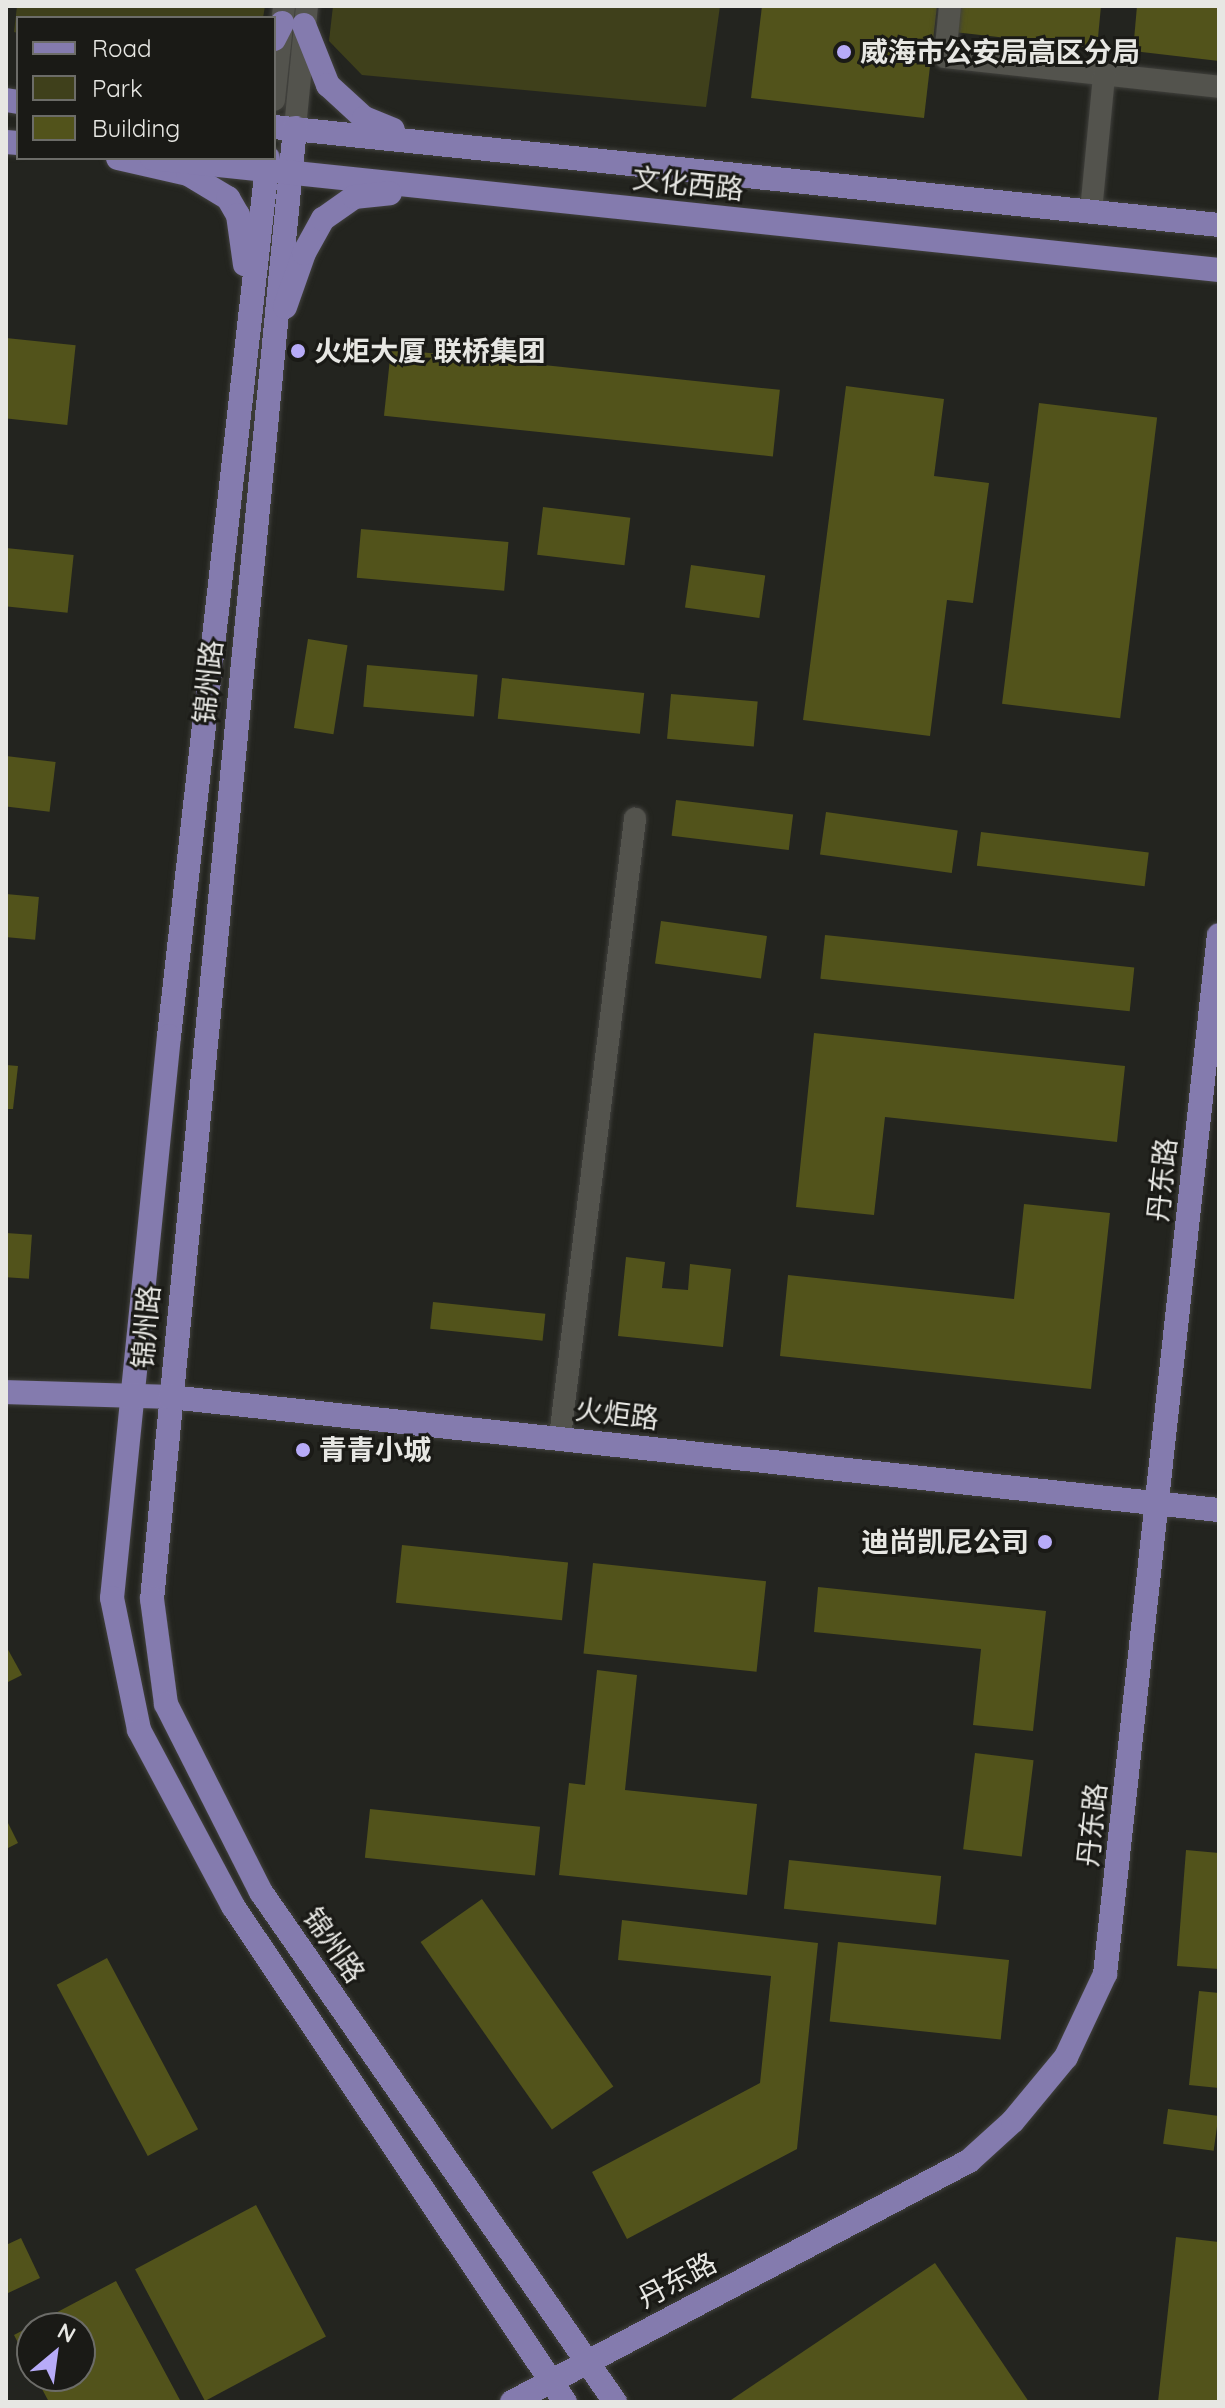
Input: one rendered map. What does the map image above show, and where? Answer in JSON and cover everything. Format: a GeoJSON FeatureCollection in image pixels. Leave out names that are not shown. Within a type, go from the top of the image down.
{"type":"FeatureCollection","features":[{"type":"Feature","properties":{"kind":"main road"},"geometry":{"type":"LineString","coordinates":[[290,20],[328,85],[349,107],[386,128],[449,145]]}},
{"type":"Feature","properties":{"kind":"main road","name":"文化西路"},"geometry":{"type":"LineString","coordinates":[[284,128],[1219,225]]}},
{"type":"Feature","properties":{"kind":"main road","name":"锦州路"},"geometry":{"type":"LineString","coordinates":[[284,128],[247,336],[112,1598],[139,1730],[233,1906],[565,2402]]}},
{"type":"Feature","properties":{"kind":"main road"},"geometry":{"type":"LineString","coordinates":[[127,160],[188,174],[228,198],[245,242],[247,336]]}},
{"type":"Feature","properties":{"kind":"main road","name":"文化西路"},"geometry":{"type":"LineString","coordinates":[[183,160],[275,166],[445,189],[1219,270]]}},
{"type":"Feature","properties":{"kind":"main road","name":"锦州路"},"geometry":{"type":"LineString","coordinates":[[275,166],[271,348],[152,1599],[166,1704],[261,1892],[615,2402]]}},
{"type":"Feature","properties":{"kind":"main road"},"geometry":{"type":"LineString","coordinates":[[271,348],[304,253],[323,219],[354,197],[445,189]]}},
{"type":"Feature","properties":{"kind":"main road","name":"丹东路"},"geometry":{"type":"LineString","coordinates":[[512,2402],[969,2161],[1013,2121],[1066,2057],[1105,1974],[1219,935]]}},
{"type":"Feature","properties":{"kind":"main road","name":"火炬路"},"geometry":{"type":"LineString","coordinates":[[6,1392],[170,1397],[1219,1510]]}},
{"type":"Feature","properties":{"kind":"street"},"geometry":{"type":"LineString","coordinates":[[950,6],[945,57],[1219,87]]}},
{"type":"Feature","properties":{"kind":"street"},"geometry":{"type":"LineString","coordinates":[[276,90],[290,20]]}},
{"type":"Feature","properties":{"kind":"street"},"geometry":{"type":"LineString","coordinates":[[284,128],[290,20]]}},
{"type":"Feature","properties":{"kind":"street"},"geometry":{"type":"LineString","coordinates":[[1091,211],[1104,76]]}},
{"type":"Feature","properties":{"kind":"street"},"geometry":{"type":"LineString","coordinates":[[560,1437],[635,819]]}},
{"type":"Feature","properties":{"kind":"green space"},"geometry":{"type":"Polygon","coordinates":[[[17,6],[265,6],[263,16],[16,16],[14,32],[17,6]]]}},
{"type":"Feature","properties":{"kind":"green space"},"geometry":{"type":"Polygon","coordinates":[[[333,6],[720,6],[706,107],[362,75],[329,41],[333,6]]]}},
{"type":"Feature","properties":{"kind":"building","name":"威海市公安局高区分局"},"geometry":{"type":"Polygon","coordinates":[[[762,6],[937,6],[924,118],[751,98],[762,6]]]}},
{"type":"Feature","properties":{"kind":"building"},"geometry":{"type":"Polygon","coordinates":[[[956,6],[1101,6],[1097,48],[954,32],[956,6]]]}},
{"type":"Feature","properties":{"kind":"building"},"geometry":{"type":"Polygon","coordinates":[[[1137,6],[1219,6],[1219,61],[1133,51],[1137,6]]]}},
{"type":"Feature","properties":{"kind":"building"},"geometry":{"type":"Polygon","coordinates":[[[6,338],[76,345],[67,425],[6,418],[6,338]]]}},
{"type":"Feature","properties":{"kind":"building"},"geometry":{"type":"Polygon","coordinates":[[[391,349],[780,390],[773,457],[384,416],[391,349]]]}},
{"type":"Feature","properties":{"kind":"building"},"geometry":{"type":"Polygon","coordinates":[[[846,386],[944,399],[934,476],[989,483],[973,603],[947,600],[930,736],[803,720],[846,386]]]}},
{"type":"Feature","properties":{"kind":"building"},"geometry":{"type":"Polygon","coordinates":[[[1039,403],[1157,418],[1120,718],[1002,704],[1039,403]]]}},
{"type":"Feature","properties":{"kind":"building"},"geometry":{"type":"Polygon","coordinates":[[[543,507],[630,518],[624,565],[537,555],[543,507]]]}},
{"type":"Feature","properties":{"kind":"building"},"geometry":{"type":"Polygon","coordinates":[[[361,529],[508,542],[504,591],[357,578],[361,529]]]}},
{"type":"Feature","properties":{"kind":"building"},"geometry":{"type":"Polygon","coordinates":[[[6,548],[74,555],[68,613],[6,606],[6,548]]]}},
{"type":"Feature","properties":{"kind":"building"},"geometry":{"type":"Polygon","coordinates":[[[691,565],[765,575],[759,618],[685,608],[691,565]]]}},
{"type":"Feature","properties":{"kind":"building"},"geometry":{"type":"Polygon","coordinates":[[[308,639],[348,645],[333,734],[294,728],[308,639]]]}},
{"type":"Feature","properties":{"kind":"building"},"geometry":{"type":"Polygon","coordinates":[[[367,665],[478,675],[474,717],[363,707],[367,665]]]}},
{"type":"Feature","properties":{"kind":"building"},"geometry":{"type":"Polygon","coordinates":[[[502,678],[644,693],[640,734],[498,719],[502,678]]]}},
{"type":"Feature","properties":{"kind":"building"},"geometry":{"type":"Polygon","coordinates":[[[671,694],[758,702],[754,746],[667,739],[671,694]]]}},
{"type":"Feature","properties":{"kind":"building"},"geometry":{"type":"Polygon","coordinates":[[[6,756],[56,762],[50,812],[6,806],[6,756]]]}},
{"type":"Feature","properties":{"kind":"building"},"geometry":{"type":"Polygon","coordinates":[[[676,800],[793,814],[789,850],[672,836],[676,800]]]}},
{"type":"Feature","properties":{"kind":"building"},"geometry":{"type":"Polygon","coordinates":[[[826,812],[958,831],[952,873],[820,855],[826,812]]]}},
{"type":"Feature","properties":{"kind":"building"},"geometry":{"type":"Polygon","coordinates":[[[981,832],[1149,853],[1145,886],[977,866],[981,832]]]}},
{"type":"Feature","properties":{"kind":"building"},"geometry":{"type":"Polygon","coordinates":[[[6,894],[39,897],[35,940],[6,937],[6,894]]]}},
{"type":"Feature","properties":{"kind":"building"},"geometry":{"type":"Polygon","coordinates":[[[661,921],[767,936],[761,978],[655,964],[661,921]]]}},
{"type":"Feature","properties":{"kind":"building"},"geometry":{"type":"Polygon","coordinates":[[[825,935],[1134,968],[1130,1011],[820,979],[825,935]]]}},
{"type":"Feature","properties":{"kind":"building"},"geometry":{"type":"Polygon","coordinates":[[[814,1033],[1125,1066],[1117,1142],[885,1117],[874,1215],[796,1207],[814,1033]]]}},
{"type":"Feature","properties":{"kind":"building"},"geometry":{"type":"Polygon","coordinates":[[[6,1065],[18,1066],[13,1109],[6,1109],[6,1065]]]}},
{"type":"Feature","properties":{"kind":"building"},"geometry":{"type":"Polygon","coordinates":[[[1024,1204],[1110,1213],[1091,1389],[780,1356],[788,1275],[1014,1299],[1024,1204]]]}},
{"type":"Feature","properties":{"kind":"building"},"geometry":{"type":"Polygon","coordinates":[[[6,1233],[32,1235],[29,1279],[6,1277],[6,1233]]]}},
{"type":"Feature","properties":{"kind":"building"},"geometry":{"type":"Polygon","coordinates":[[[626,1257],[665,1262],[662,1288],[688,1290],[690,1264],[731,1269],[723,1347],[618,1336],[626,1257]]]}},
{"type":"Feature","properties":{"kind":"building"},"geometry":{"type":"Polygon","coordinates":[[[433,1302],[545,1314],[543,1341],[430,1329],[433,1302]]]}},
{"type":"Feature","properties":{"kind":"building"},"geometry":{"type":"Polygon","coordinates":[[[402,1545],[568,1562],[562,1620],[396,1603],[402,1545]]]}},
{"type":"Feature","properties":{"kind":"building"},"geometry":{"type":"Polygon","coordinates":[[[593,1563],[766,1581],[757,1672],[583,1654],[593,1563]]]}},
{"type":"Feature","properties":{"kind":"building"},"geometry":{"type":"Polygon","coordinates":[[[818,1587],[1046,1611],[1033,1731],[973,1725],[981,1649],[814,1632],[818,1587]]]}},
{"type":"Feature","properties":{"kind":"building"},"geometry":{"type":"Polygon","coordinates":[[[6,1646],[22,1675],[6,1683],[6,1646]]]}},
{"type":"Feature","properties":{"kind":"building"},"geometry":{"type":"Polygon","coordinates":[[[597,1670],[637,1675],[625,1790],[757,1804],[747,1895],[559,1875],[569,1783],[585,1785],[597,1670]]]}},
{"type":"Feature","properties":{"kind":"building"},"geometry":{"type":"Polygon","coordinates":[[[975,1753],[1034,1760],[1022,1856],[963,1849],[975,1753]]]}},
{"type":"Feature","properties":{"kind":"building"},"geometry":{"type":"Polygon","coordinates":[[[370,1809],[540,1827],[535,1876],[365,1858],[370,1809]]]}},
{"type":"Feature","properties":{"kind":"building"},"geometry":{"type":"Polygon","coordinates":[[[6,1819],[18,1843],[6,1849],[6,1819]]]}},
{"type":"Feature","properties":{"kind":"building"},"geometry":{"type":"Polygon","coordinates":[[[1186,1850],[1219,1853],[1219,1969],[1177,1966],[1186,1850]]]}},
{"type":"Feature","properties":{"kind":"building"},"geometry":{"type":"Polygon","coordinates":[[[789,1860],[941,1876],[936,1925],[784,1909],[789,1860]]]}},
{"type":"Feature","properties":{"kind":"building"},"geometry":{"type":"Polygon","coordinates":[[[482,1899],[613,2087],[552,2130],[421,1942],[482,1899]]]}},
{"type":"Feature","properties":{"kind":"building"},"geometry":{"type":"Polygon","coordinates":[[[622,1920],[818,1943],[797,2149],[627,2239],[592,2172],[760,2083],[771,1976],[618,1960],[622,1920]]]}},
{"type":"Feature","properties":{"kind":"building"},"geometry":{"type":"Polygon","coordinates":[[[838,1942],[1009,1960],[1001,2040],[830,2022],[838,1942]]]}},
{"type":"Feature","properties":{"kind":"building"},"geometry":{"type":"Polygon","coordinates":[[[107,1958],[198,2129],[148,2156],[57,1985],[107,1958]]]}},
{"type":"Feature","properties":{"kind":"building"},"geometry":{"type":"Polygon","coordinates":[[[1199,1991],[1219,1993],[1219,2088],[1189,2085],[1199,1991]]]}},
{"type":"Feature","properties":{"kind":"building"},"geometry":{"type":"Polygon","coordinates":[[[1168,2109],[1219,2116],[1214,2151],[1163,2144],[1168,2109]]]}},
{"type":"Feature","properties":{"kind":"building"},"geometry":{"type":"Polygon","coordinates":[[[256,2205],[326,2337],[205,2401],[135,2269],[256,2205]]]}},
{"type":"Feature","properties":{"kind":"building"},"geometry":{"type":"Polygon","coordinates":[[[1176,2237],[1219,2242],[1219,2402],[1158,2402],[1176,2237]]]}},
{"type":"Feature","properties":{"kind":"building"},"geometry":{"type":"Polygon","coordinates":[[[21,2238],[40,2278],[6,2294],[6,2245],[21,2238]]]}},
{"type":"Feature","properties":{"kind":"building"},"geometry":{"type":"Polygon","coordinates":[[[935,2263],[1029,2402],[728,2402],[935,2263]]]}},
{"type":"Feature","properties":{"kind":"building"},"geometry":{"type":"Polygon","coordinates":[[[116,2281],[181,2402],[49,2402],[44,2392],[96,2392],[96,2312],[57,2312],[116,2281]]]}},
{"type":"Feature","properties":{"kind":"place","name":"威海市公安局高区分局"},"geometry":{"type":"Point","coordinates":[844,52]}},
{"type":"Feature","properties":{"kind":"place","name":"火炬大厦 联桥集团"},"geometry":{"type":"Point","coordinates":[298,351]}},
{"type":"Feature","properties":{"kind":"place","name":"青青小城"},"geometry":{"type":"Point","coordinates":[303,1450]}},
{"type":"Feature","properties":{"kind":"place","name":"迪尚凯尼公司"},"geometry":{"type":"Point","coordinates":[1045,1542]}}]}
